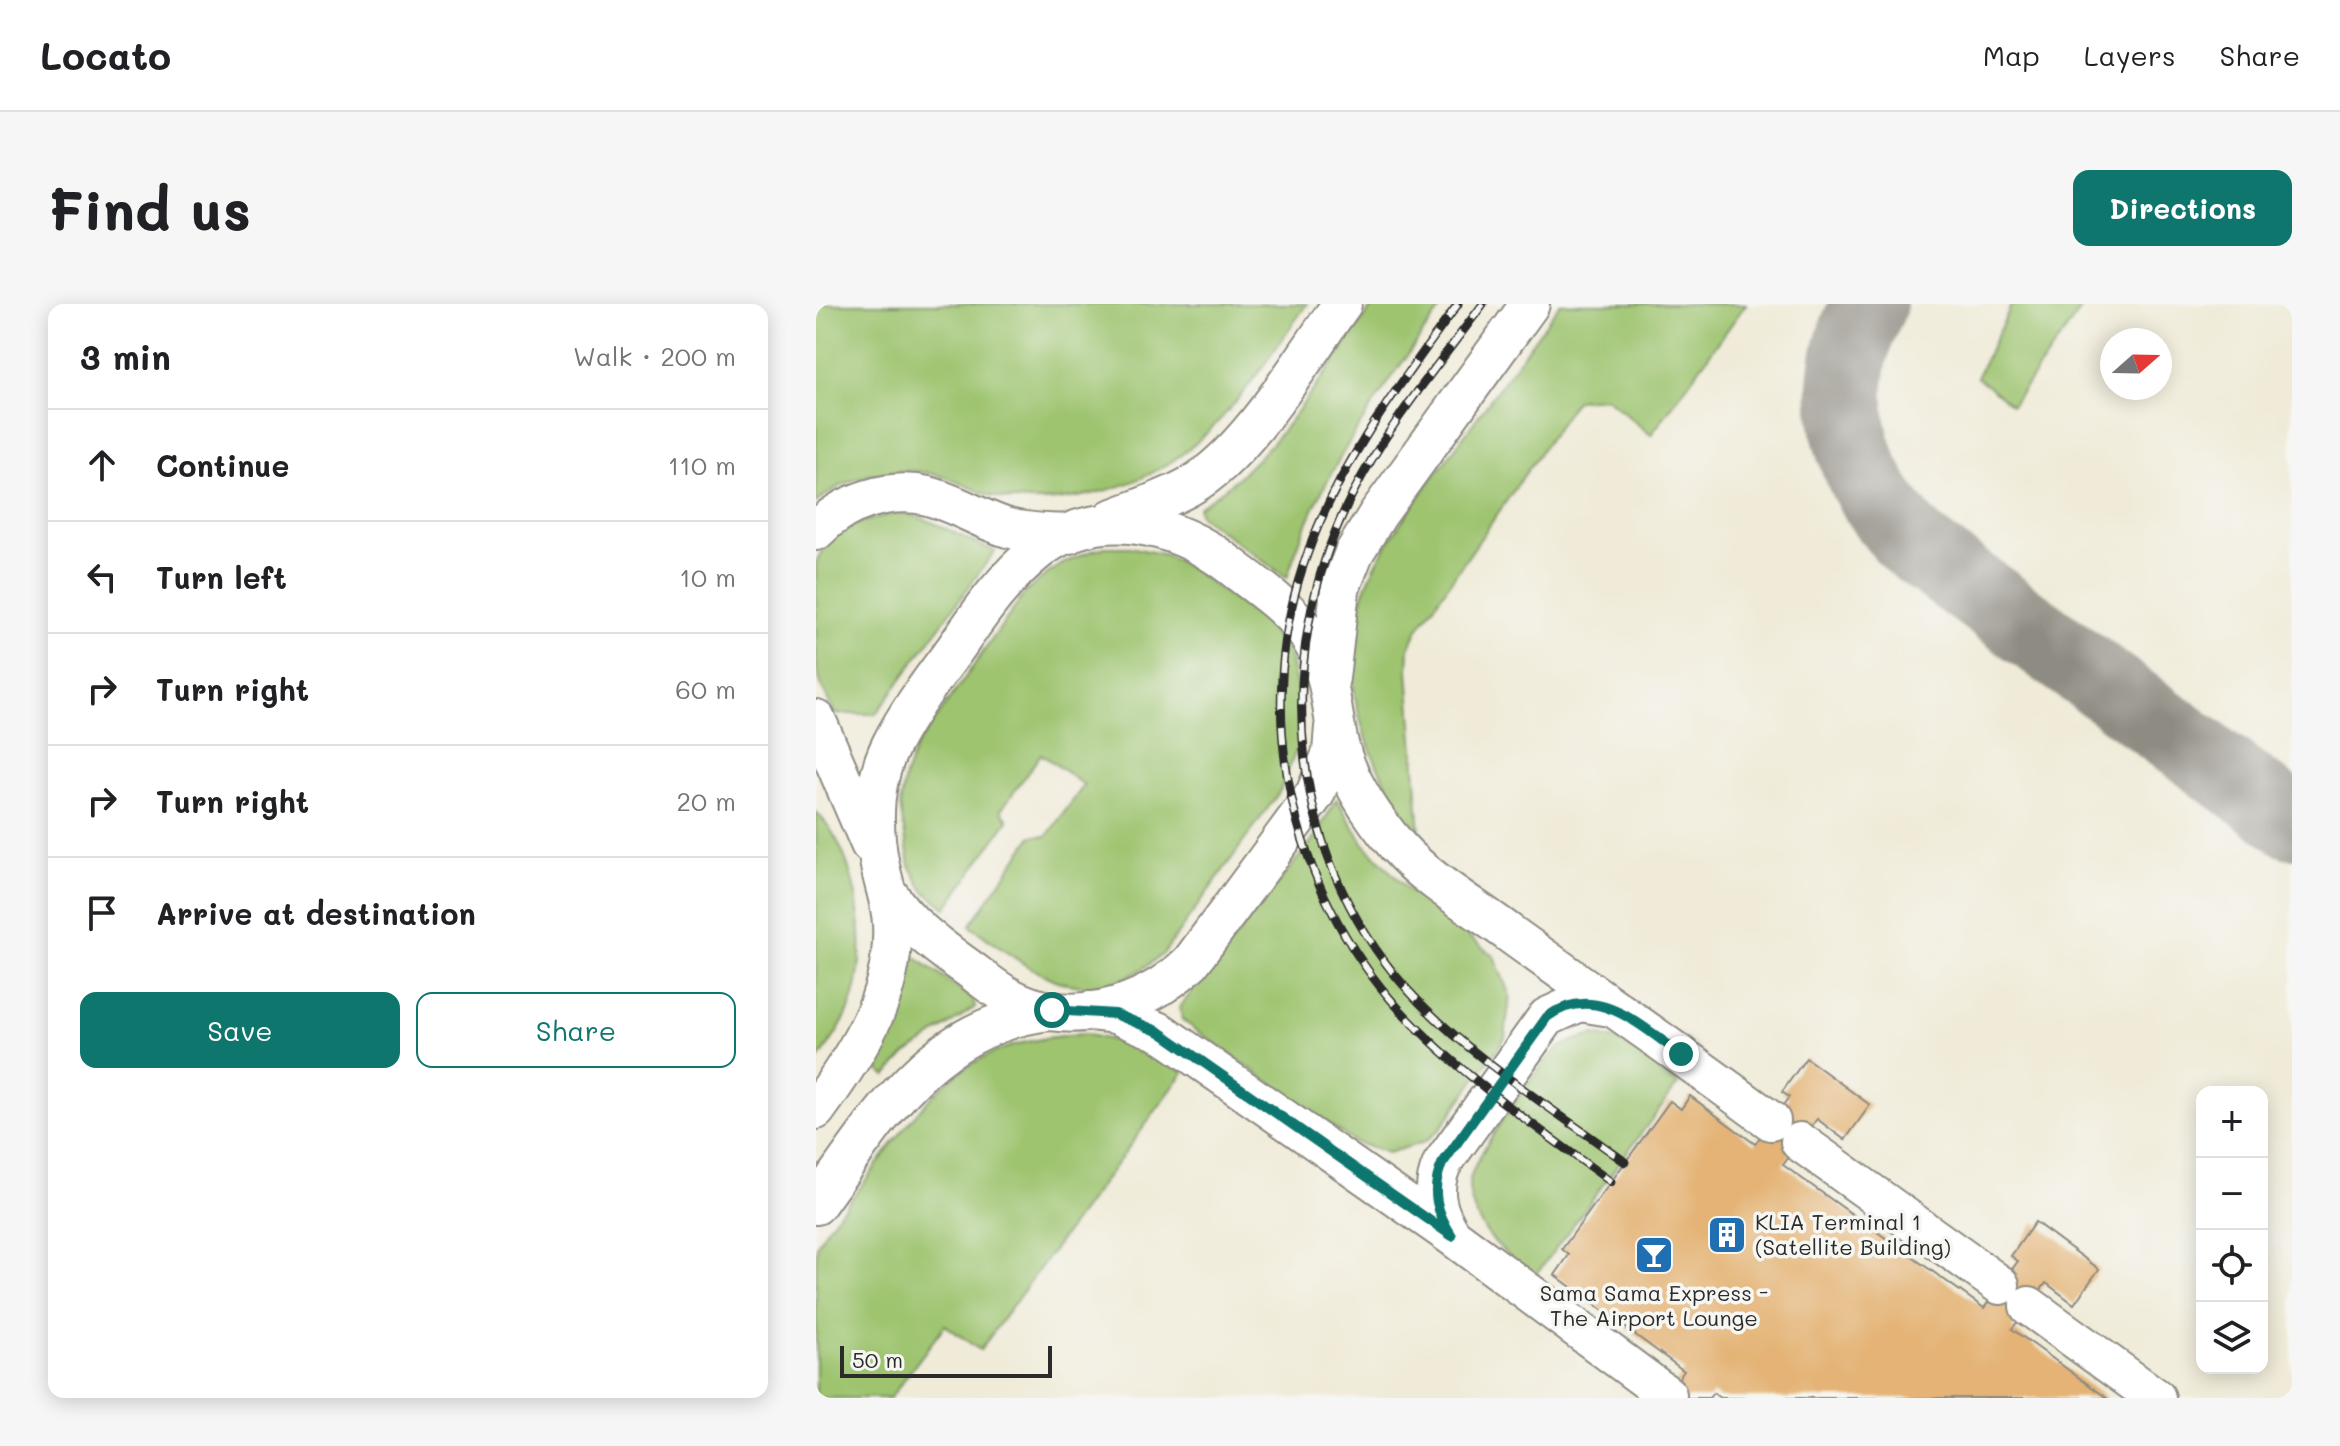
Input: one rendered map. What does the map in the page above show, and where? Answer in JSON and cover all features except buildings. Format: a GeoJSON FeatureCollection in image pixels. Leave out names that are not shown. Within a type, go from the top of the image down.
{"type":"FeatureCollection","features":[{"type":"Feature","properties":{"kind":"street"},"geometry":{"type":"LineString","coordinates":[[816,1110],[866,1039],[882,991],[892,923],[875,808],[880,776],[889,749],[907,716],[1000,588],[1043,546],[1189,487],[1216,467],[1260,417],[1342,304]]}},
{"type":"Feature","properties":{"kind":"street"},"geometry":{"type":"LineString","coordinates":[[1530,304],[1378,514],[1354,553],[1340,589],[1334,622],[1330,685],[1341,752],[1354,782],[1372,813],[1401,850],[1611,1007],[2156,1398]]}},
{"type":"Feature","properties":{"kind":"street"},"geometry":{"type":"LineString","coordinates":[[816,531],[855,504],[873,497],[902,493],[930,496],[1011,528],[1081,530],[1152,525],[1204,545],[1297,621],[1312,641],[1330,685]]}},
{"type":"Feature","properties":{"kind":"street"},"geometry":{"type":"LineString","coordinates":[[816,719],[884,880],[915,930],[1007,996],[1071,1011],[1115,1014],[1160,1032],[1452,1236],[1667,1395]]}},
{"type":"Feature","properties":{"kind":"street"},"geometry":{"type":"LineString","coordinates":[[816,1205],[890,1104],[934,1059],[976,1031],[998,1021],[1135,1002],[1173,980],[1191,962],[1315,794],[1332,753],[1335,724]]}},
{"type":"Feature","properties":{"kind":"street"},"geometry":{"type":"LineString","coordinates":[[1452,1236],[1444,1223],[1435,1193],[1442,1164],[1547,1017],[1580,1002],[1611,1007]]}},
{"type":"Feature","properties":{"kind":"green space"},"geometry":{"type":"Polygon","coordinates":[[[816,304],[1307,304],[1225,414],[1186,451],[1145,476],[1103,491],[1034,501],[992,496],[925,472],[892,471],[844,484],[816,503],[816,304]]]}},
{"type":"Feature","properties":{"kind":"green space"},"geometry":{"type":"Polygon","coordinates":[[[1374,304],[1444,304],[1375,402],[1334,469],[1300,540],[1287,578],[1199,515],[1198,507],[1250,466],[1273,441],[1316,387],[1374,304]]]}},
{"type":"Feature","properties":{"kind":"green space"},"geometry":{"type":"Polygon","coordinates":[[[1560,304],[1746,304],[1651,435],[1606,398],[1576,400],[1418,629],[1409,648],[1408,670],[1420,835],[1375,761],[1357,706],[1352,678],[1352,649],[1362,597],[1395,532],[1560,304]]]}},
{"type":"Feature","properties":{"kind":"green space"},"geometry":{"type":"Polygon","coordinates":[[[2012,304],[2085,304],[2012,405],[1977,377],[2012,304]]]}},
{"type":"Feature","properties":{"kind":"green space"},"geometry":{"type":"Polygon","coordinates":[[[904,513],[927,520],[995,551],[876,714],[835,714],[817,668],[816,563],[830,541],[853,526],[904,513]]]}},
{"type":"Feature","properties":{"kind":"green space"},"geometry":{"type":"Polygon","coordinates":[[[1105,547],[1130,547],[1166,555],[1193,570],[1267,625],[1289,653],[1302,709],[1299,743],[1280,791],[1163,954],[1135,973],[1109,984],[1085,986],[1062,982],[1040,973],[970,926],[1032,836],[1047,836],[1084,785],[1041,754],[1001,810],[1008,820],[946,908],[924,891],[910,866],[900,806],[905,776],[916,747],[1025,593],[1062,564],[1105,547]]]}},
{"type":"Feature","properties":{"kind":"green space"},"geometry":{"type":"Polygon","coordinates":[[[1337,799],[1364,844],[1406,888],[1494,956],[1510,996],[1505,1038],[1440,1129],[1424,1142],[1388,1153],[1354,1142],[1182,1020],[1180,1007],[1314,838],[1337,799]]]}},
{"type":"Feature","properties":{"kind":"green space"},"geometry":{"type":"Polygon","coordinates":[[[816,812],[831,830],[852,878],[858,906],[860,962],[849,1010],[816,1063],[816,812]]]}},
{"type":"Feature","properties":{"kind":"green space"},"geometry":{"type":"Polygon","coordinates":[[[915,957],[973,999],[975,1007],[905,1055],[886,1076],[872,1065],[901,1001],[910,959],[915,957]]]}},
{"type":"Feature","properties":{"kind":"green space"},"geometry":{"type":"Polygon","coordinates":[[[1084,1034],[1125,1043],[1184,1072],[980,1350],[945,1325],[890,1398],[816,1398],[817,1246],[834,1219],[913,1118],[956,1074],[1009,1047],[1043,1038],[1084,1034]]]}},
{"type":"Feature","properties":{"kind":"green space"},"geometry":{"type":"Polygon","coordinates":[[[1594,1035],[1618,1041],[1649,1060],[1678,1084],[1535,1276],[1501,1248],[1483,1227],[1471,1200],[1469,1185],[1492,1136],[1537,1072],[1559,1048],[1594,1035]]]}},
{"type":"Feature","properties":{"kind":"taxiway"},"geometry":{"type":"LineString","coordinates":[[1869,304],[1855,337],[1848,369],[1846,401],[1850,432],[1859,463],[1873,492],[1892,520],[1915,546],[2292,821]]}},
{"type":"Feature","properties":{"kind":"railway"},"geometry":{"type":"LineString","coordinates":[[1458,304],[1355,454],[1308,552],[1291,611],[1282,672],[1282,733],[1291,793],[1307,852],[1331,909],[1362,962],[1400,1010],[1475,1079],[1611,1182]]}},
{"type":"Feature","properties":{"kind":"railway"},"geometry":{"type":"LineString","coordinates":[[1483,304],[1382,443],[1353,493],[1326,557],[1309,623],[1302,691],[1305,759],[1318,825],[1341,889],[1375,949],[1420,1003],[1443,1025],[1519,1086],[1625,1162]]}},
{"type":"Feature","properties":{"kind":"place","name":"KLIA Terminal 1 (Satellite Building)"},"geometry":{"type":"Point","coordinates":[1727,1235]}},
{"type":"Feature","properties":{"kind":"place","name":"Sama Sama Express - The Airport Lounge"},"geometry":{"type":"Point","coordinates":[1654,1255]}},
{"type":"Feature","properties":{"kind":"route"},"geometry":{"type":"LineString","coordinates":[[1052,1010],[1115,1014],[1160,1032],[1452,1236],[1438,1208],[1435,1193],[1436,1178],[1442,1164],[1547,1017],[1572,1004],[1599,1003],[1611,1007],[1681,1054]]}}]}
